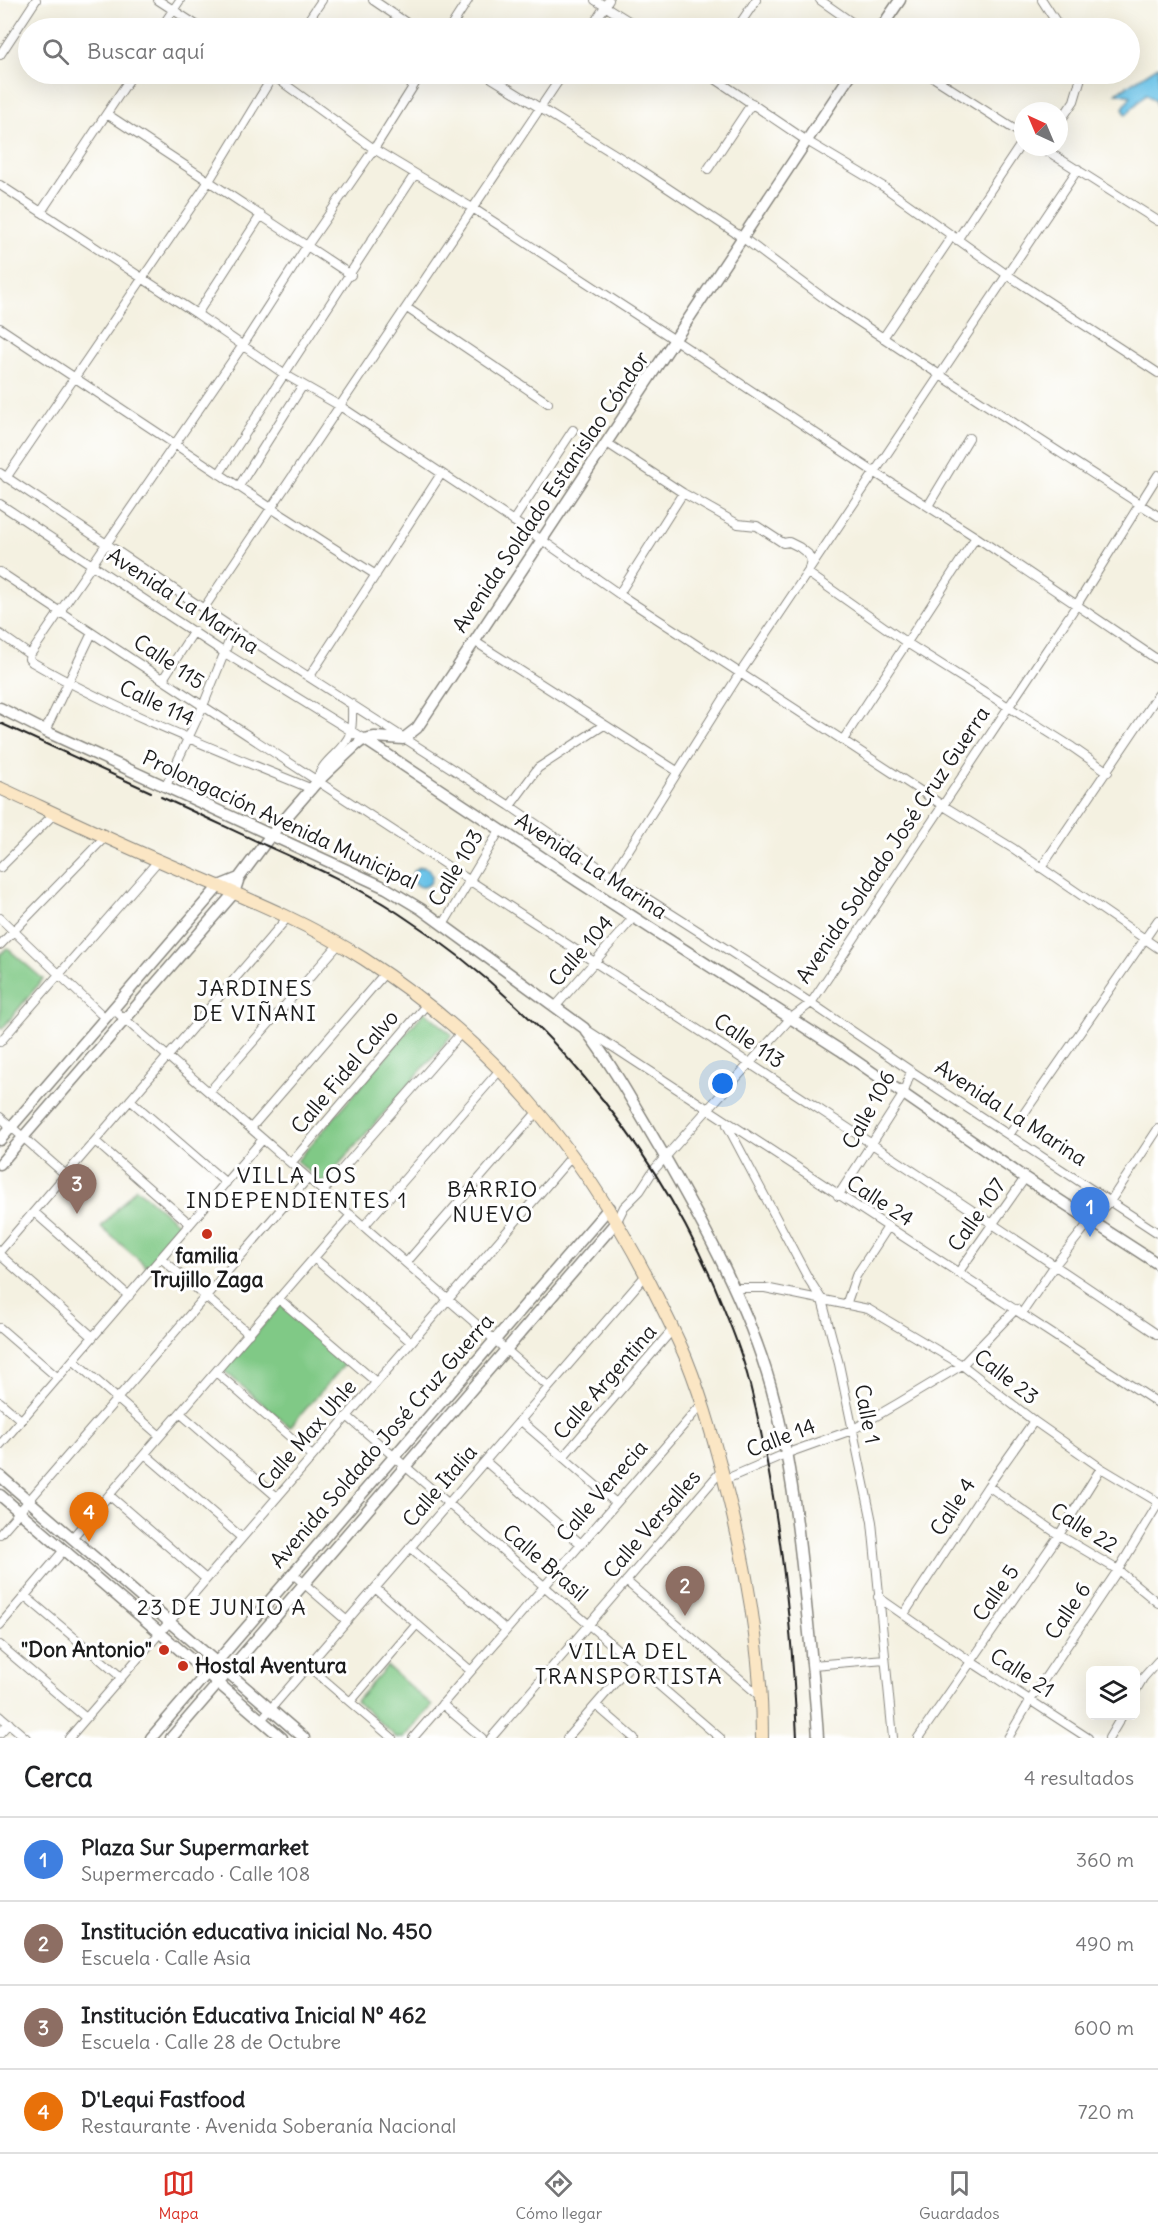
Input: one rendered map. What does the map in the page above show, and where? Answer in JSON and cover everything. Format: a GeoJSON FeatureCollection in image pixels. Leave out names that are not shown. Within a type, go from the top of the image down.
{"type":"FeatureCollection","features":[{"type":"Feature","properties":{"kind":"main road"},"geometry":{"type":"LineString","coordinates":[[0,788],[158,861],[288,916],[339,944],[385,973],[461,1032],[538,1111],[573,1155],[617,1221],[673,1329],[702,1404],[723,1475],[753,1610],[761,1697],[762,1738]]}},
{"type":"Feature","properties":{"kind":"street"},"geometry":{"type":"LineString","coordinates":[[23,18],[36,0]]}},
{"type":"Feature","properties":{"kind":"street"},"geometry":{"type":"LineString","coordinates":[[158,0],[185,18]]}},
{"type":"Feature","properties":{"kind":"street"},"geometry":{"type":"LineString","coordinates":[[168,18],[180,0]]}},
{"type":"Feature","properties":{"kind":"street"},"geometry":{"type":"LineString","coordinates":[[310,18],[322,0]]}},
{"type":"Feature","properties":{"kind":"street"},"geometry":{"type":"LineString","coordinates":[[373,0],[399,18]]}},
{"type":"Feature","properties":{"kind":"street"},"geometry":{"type":"LineString","coordinates":[[456,18],[468,0]]}},
{"type":"Feature","properties":{"kind":"street"},"geometry":{"type":"LineString","coordinates":[[595,0],[607,3],[627,18]]}},
{"type":"Feature","properties":{"kind":"street"},"geometry":{"type":"LineString","coordinates":[[744,18],[756,0]]}},
{"type":"Feature","properties":{"kind":"street"},"geometry":{"type":"LineString","coordinates":[[820,0],[846,18]]}},
{"type":"Feature","properties":{"kind":"street"},"geometry":{"type":"LineString","coordinates":[[888,18],[900,0]]}},
{"type":"Feature","properties":{"kind":"street"},"geometry":{"type":"LineString","coordinates":[[1042,0],[1054,18]]}},
{"type":"Feature","properties":{"kind":"street"},"geometry":{"type":"LineString","coordinates":[[597,18],[607,3]]}},
{"type":"Feature","properties":{"kind":"street"},"geometry":{"type":"LineString","coordinates":[[0,55],[3,45],[18,25]]}},
{"type":"Feature","properties":{"kind":"street"},"geometry":{"type":"LineString","coordinates":[[41,212],[126,84]]}},
{"type":"Feature","properties":{"kind":"street"},"geometry":{"type":"LineString","coordinates":[[3,476],[75,378],[209,181],[266,84]]}},
{"type":"Feature","properties":{"kind":"street"},"geometry":{"type":"LineString","coordinates":[[286,84],[374,149],[474,209],[675,340],[976,537],[1158,660]]}},
{"type":"Feature","properties":{"kind":"street"},"geometry":{"type":"LineString","coordinates":[[30,655],[243,345],[415,84]]}},
{"type":"Feature","properties":{"kind":"street"},"geometry":{"type":"LineString","coordinates":[[502,84],[642,171],[743,238],[829,302],[1158,516]]}},
{"type":"Feature","properties":{"kind":"street"},"geometry":{"type":"LineString","coordinates":[[204,608],[557,84]]}},
{"type":"Feature","properties":{"kind":"street"},"geometry":{"type":"LineString","coordinates":[[723,84],[807,141],[884,187],[1006,274],[1158,373]]}},
{"type":"Feature","properties":{"kind":"street","name":"Avenida Soldado Estanislao Cóndor"},"geometry":{"type":"LineString","coordinates":[[403,739],[417,728],[844,84]]}},
{"type":"Feature","properties":{"kind":"street"},"geometry":{"type":"LineString","coordinates":[[944,84],[1014,129]]}},
{"type":"Feature","properties":{"kind":"street"},"geometry":{"type":"LineString","coordinates":[[1068,110],[1074,101],[1079,84]]}},
{"type":"Feature","properties":{"kind":"street"},"geometry":{"type":"LineString","coordinates":[[708,169],[752,103]]}},
{"type":"Feature","properties":{"kind":"street"},"geometry":{"type":"LineString","coordinates":[[107,114],[351,275]]}},
{"type":"Feature","properties":{"kind":"street"},"geometry":{"type":"LineString","coordinates":[[883,338],[1014,154]]}},
{"type":"Feature","properties":{"kind":"street"},"geometry":{"type":"LineString","coordinates":[[1057,156],[1158,221]]}},
{"type":"Feature","properties":{"kind":"street"},"geometry":{"type":"LineString","coordinates":[[612,876],[740,673],[1078,169]]}},
{"type":"Feature","properties":{"kind":"street"},"geometry":{"type":"LineString","coordinates":[[219,474],[415,174]]}},
{"type":"Feature","properties":{"kind":"street"},"geometry":{"type":"LineString","coordinates":[[0,185],[284,374],[340,406],[619,594],[1041,868],[1158,948]]}},
{"type":"Feature","properties":{"kind":"street"},"geometry":{"type":"LineString","coordinates":[[197,314],[261,215]]}},
{"type":"Feature","properties":{"kind":"street"},"geometry":{"type":"LineString","coordinates":[[407,308],[548,403]]}},
{"type":"Feature","properties":{"kind":"street"},"geometry":{"type":"LineString","coordinates":[[0,328],[376,575]]}},
{"type":"Feature","properties":{"kind":"street"},"geometry":{"type":"LineString","coordinates":[[239,486],[303,385]]}},
{"type":"Feature","properties":{"kind":"street"},"geometry":{"type":"LineString","coordinates":[[513,521],[573,430]]}},
{"type":"Feature","properties":{"kind":"street"},"geometry":{"type":"LineString","coordinates":[[928,506],[969,438]]}},
{"type":"Feature","properties":{"kind":"street"},"geometry":{"type":"LineString","coordinates":[[607,443],[683,493],[738,524],[757,526],[783,543],[799,548],[808,554],[811,560],[808,573]]}},
{"type":"Feature","properties":{"kind":"street"},"geometry":{"type":"LineString","coordinates":[[310,676],[441,474]]}},
{"type":"Feature","properties":{"kind":"street","name":"Avenida La Marina"},"geometry":{"type":"LineString","coordinates":[[3,476],[234,629],[510,806],[612,876],[811,1003],[1158,1233]]}},
{"type":"Feature","properties":{"kind":"street","name":"Avenida Soldado José Cruz Guerra"},"geometry":{"type":"LineString","coordinates":[[171,1738],[617,1221],[624,1207],[640,1191],[653,1171],[790,1019],[811,1003],[1076,606],[1158,476]]}},
{"type":"Feature","properties":{"kind":"street"},"geometry":{"type":"LineString","coordinates":[[619,594],[683,493]]}},
{"type":"Feature","properties":{"kind":"street","name":"Avenida La Marina"},"geometry":{"type":"LineString","coordinates":[[0,504],[225,653],[364,739],[633,918],[840,1050],[1025,1178],[1158,1264]]}},
{"type":"Feature","properties":{"kind":"street"},"geometry":{"type":"LineString","coordinates":[[843,740],[976,537]]}},
{"type":"Feature","properties":{"kind":"street","name":"Calle 115"},"geometry":{"type":"LineString","coordinates":[[0,572],[203,706],[314,786]]}},
{"type":"Feature","properties":{"kind":"street"},"geometry":{"type":"LineString","coordinates":[[808,573],[907,643],[1009,706],[1108,772]]}},
{"type":"Feature","properties":{"kind":"street"},"geometry":{"type":"LineString","coordinates":[[166,786],[203,706],[234,629]]}},
{"type":"Feature","properties":{"kind":"street"},"geometry":{"type":"LineString","coordinates":[[163,679],[194,631]]}},
{"type":"Feature","properties":{"kind":"street"},"geometry":{"type":"LineString","coordinates":[[45,731],[92,633]]}},
{"type":"Feature","properties":{"kind":"street","name":"Calle 114"},"geometry":{"type":"LineString","coordinates":[[0,634],[30,655],[29,659],[32,662],[68,682],[189,738],[314,786]]}},
{"type":"Feature","properties":{"kind":"street"},"geometry":{"type":"LineString","coordinates":[[474,642],[677,771]]}},
{"type":"Feature","properties":{"kind":"street"},"geometry":{"type":"LineString","coordinates":[[1041,868],[1158,695]]}},
{"type":"Feature","properties":{"kind":"street"},"geometry":{"type":"LineString","coordinates":[[314,786],[322,767],[347,740],[351,732],[352,704]]}},
{"type":"Feature","properties":{"kind":"street","name":"Prolongación Avenida Municipal"},"geometry":{"type":"LineString","coordinates":[[0,708],[45,731],[386,888],[443,925],[584,1028],[609,1062],[708,1235],[734,1288],[771,1387],[795,1497],[813,1665],[818,1738]]}},
{"type":"Feature","properties":{"kind":"street"},"geometry":{"type":"LineString","coordinates":[[510,806],[538,768],[604,725]]}},
{"type":"Feature","properties":{"kind":"street"},"geometry":{"type":"LineString","coordinates":[[0,1164],[234,893],[239,878],[271,835],[314,786],[364,739],[375,737],[403,739]]}},
{"type":"Feature","properties":{"kind":"street","name":"Calle 113"},"geometry":{"type":"LineString","coordinates":[[314,786],[470,879],[1158,1335]]}},
{"type":"Feature","properties":{"kind":"street"},"geometry":{"type":"LineString","coordinates":[[0,868],[55,813]]}},
{"type":"Feature","properties":{"kind":"street","name":"Calle 103"},"geometry":{"type":"LineString","coordinates":[[443,925],[500,830]]}},
{"type":"Feature","properties":{"kind":"street"},"geometry":{"type":"LineString","coordinates":[[0,945],[106,836]]}},
{"type":"Feature","properties":{"kind":"street"},"geometry":{"type":"LineString","coordinates":[[0,1042],[158,861]]}},
{"type":"Feature","properties":{"kind":"street"},"geometry":{"type":"LineString","coordinates":[[0,1140],[219,886],[239,878]]}},
{"type":"Feature","properties":{"kind":"street"},"geometry":{"type":"LineString","coordinates":[[93,1338],[0,1253],[288,916]]}},
{"type":"Feature","properties":{"kind":"street"},"geometry":{"type":"LineString","coordinates":[[0,918],[105,1018]]}},
{"type":"Feature","properties":{"kind":"street","name":"Calle 104"},"geometry":{"type":"LineString","coordinates":[[555,1007],[633,918]]}},
{"type":"Feature","properties":{"kind":"street"},"geometry":{"type":"LineString","coordinates":[[1009,1135],[1158,920]]}},
{"type":"Feature","properties":{"kind":"street"},"geometry":{"type":"LineString","coordinates":[[209,1092],[339,944]]}},
{"type":"Feature","properties":{"kind":"street"},"geometry":{"type":"LineString","coordinates":[[250,1128],[385,973]]}},
{"type":"Feature","properties":{"kind":"street","name":"Calle Fidel Calvo"},"geometry":{"type":"LineString","coordinates":[[291,1163],[427,1004]]}},
{"type":"Feature","properties":{"kind":"street"},"geometry":{"type":"LineString","coordinates":[[113,1009],[549,1387]]}},
{"type":"Feature","properties":{"kind":"street","name":"Calle 24"},"geometry":{"type":"LineString","coordinates":[[584,1028],[1158,1403]]}},
{"type":"Feature","properties":{"kind":"street"},"geometry":{"type":"LineString","coordinates":[[323,1191],[461,1032]]}},
{"type":"Feature","properties":{"kind":"street"},"geometry":{"type":"LineString","coordinates":[[364,1226],[500,1070]]}},
{"type":"Feature","properties":{"kind":"street","name":"Calle 106"},"geometry":{"type":"LineString","coordinates":[[838,1196],[903,1095],[911,1071]]}},
{"type":"Feature","properties":{"kind":"street"},"geometry":{"type":"LineString","coordinates":[[130,1100],[226,1183]]}},
{"type":"Feature","properties":{"kind":"street"},"geometry":{"type":"LineString","coordinates":[[406,1263],[538,1111]]}},
{"type":"Feature","properties":{"kind":"street"},"geometry":{"type":"LineString","coordinates":[[0,1118],[66,1175]]}},
{"type":"Feature","properties":{"kind":"street","name":"Calle 1"},"geometry":{"type":"LineString","coordinates":[[725,1122],[822,1300],[839,1364],[872,1522],[893,1738]]}},
{"type":"Feature","properties":{"kind":"street","name":"Calle 14"},"geometry":{"type":"LineString","coordinates":[[723,1475],[852,1430],[962,1365],[1019,1311],[1091,1220],[1110,1200],[1158,1129]]}},
{"type":"Feature","properties":{"kind":"street"},"geometry":{"type":"LineString","coordinates":[[0,1445],[263,1139]]}},
{"type":"Feature","properties":{"kind":"street"},"geometry":{"type":"LineString","coordinates":[[95,1141],[190,1224]]}},
{"type":"Feature","properties":{"kind":"street","name":"Calle Max Uhle"},"geometry":{"type":"LineString","coordinates":[[69,1738],[573,1155]]}},
{"type":"Feature","properties":{"kind":"street"},"geometry":{"type":"LineString","coordinates":[[0,1534],[308,1178]]}},
{"type":"Feature","properties":{"kind":"street","name":"Calle 107"},"geometry":{"type":"LineString","coordinates":[[958,1273],[1025,1178]]}},
{"type":"Feature","properties":{"kind":"street"},"geometry":{"type":"LineString","coordinates":[[609,1208],[624,1207]]}},
{"type":"Feature","properties":{"kind":"street","name":"Avenida Soldado José Cruz Guerra"},"geometry":{"type":"LineString","coordinates":[[151,1738],[609,1208]]}},
{"type":"Feature","properties":{"kind":"street"},"geometry":{"type":"LineString","coordinates":[[34,1212],[129,1296]]}},
{"type":"Feature","properties":{"kind":"street"},"geometry":{"type":"LineString","coordinates":[[72,1538],[351,1215]]}},
{"type":"Feature","properties":{"kind":"street"},"geometry":{"type":"LineString","coordinates":[[846,1305],[856,1276],[888,1227]]}},
{"type":"Feature","properties":{"kind":"street"},"geometry":{"type":"LineString","coordinates":[[161,1258],[249,1334]]}},
{"type":"Feature","properties":{"kind":"street"},"geometry":{"type":"LineString","coordinates":[[314,1258],[411,1342]]}},
{"type":"Feature","properties":{"kind":"street","name":"Calle Italia"},"geometry":{"type":"LineString","coordinates":[[261,1720],[646,1275]]}},
{"type":"Feature","properties":{"kind":"street","name":"Calle 23"},"geometry":{"type":"LineString","coordinates":[[734,1288],[765,1288],[868,1309],[962,1365],[1034,1421],[1101,1468],[1158,1503]]}},
{"type":"Feature","properties":{"kind":"street"},"geometry":{"type":"LineString","coordinates":[[279,1299],[376,1383]]}},
{"type":"Feature","properties":{"kind":"street"},"geometry":{"type":"LineString","coordinates":[[0,1328],[58,1378]]}},
{"type":"Feature","properties":{"kind":"street","name":"Calle Argentina"},"geometry":{"type":"LineString","coordinates":[[563,1457],[673,1329]]}},
{"type":"Feature","properties":{"kind":"street"},"geometry":{"type":"LineString","coordinates":[[73,1360],[160,1436]]}},
{"type":"Feature","properties":{"kind":"street"},"geometry":{"type":"LineString","coordinates":[[216,1372],[312,1456]]}},
{"type":"Feature","properties":{"kind":"street"},"geometry":{"type":"LineString","coordinates":[[0,1402],[21,1420]]}},
{"type":"Feature","properties":{"kind":"street","name":"Calle Venecia"},"geometry":{"type":"LineString","coordinates":[[413,1738],[702,1404]]}},
{"type":"Feature","properties":{"kind":"street"},"geometry":{"type":"LineString","coordinates":[[180,1413],[277,1497]]}},
{"type":"Feature","properties":{"kind":"street","name":"Calle Brasil"},"geometry":{"type":"LineString","coordinates":[[347,1416],[720,1738]]}},
{"type":"Feature","properties":{"kind":"street"},"geometry":{"type":"LineString","coordinates":[[520,1420],[616,1503]]}},
{"type":"Feature","properties":{"kind":"street","name":"Calle 4"},"geometry":{"type":"LineString","coordinates":[[904,1614],[988,1486],[1034,1421]]}},
{"type":"Feature","properties":{"kind":"street"},"geometry":{"type":"LineString","coordinates":[[145,1454],[242,1538]]}},
{"type":"Feature","properties":{"kind":"street"},"geometry":{"type":"LineString","coordinates":[[485,1461],[581,1544]]}},
{"type":"Feature","properties":{"kind":"street","name":"Calle 5"},"geometry":{"type":"LineString","coordinates":[[918,1738],[1059,1535],[1101,1468]]}},
{"type":"Feature","properties":{"kind":"street","name":"Calle Versalles"},"geometry":{"type":"LineString","coordinates":[[491,1738],[626,1581],[723,1475]]}},
{"type":"Feature","properties":{"kind":"street"},"geometry":{"type":"LineString","coordinates":[[0,1476],[304,1738]]}},
{"type":"Feature","properties":{"kind":"street","name":"Calle 22"},"geometry":{"type":"LineString","coordinates":[[988,1486],[1059,1535],[1118,1570],[1158,1604]]}},
{"type":"Feature","properties":{"kind":"street"},"geometry":{"type":"LineString","coordinates":[[0,1495],[282,1738]]}},
{"type":"Feature","properties":{"kind":"street"},"geometry":{"type":"LineString","coordinates":[[109,1495],[206,1579]]}},
{"type":"Feature","properties":{"kind":"street","name":"Calle 6"},"geometry":{"type":"LineString","coordinates":[[1008,1738],[1030,1699],[1118,1570],[1158,1503]]}},
{"type":"Feature","properties":{"kind":"street"},"geometry":{"type":"LineString","coordinates":[[410,1547],[506,1630]]}},
{"type":"Feature","properties":{"kind":"street"},"geometry":{"type":"LineString","coordinates":[[0,1625],[64,1550]]}},
{"type":"Feature","properties":{"kind":"street"},"geometry":{"type":"LineString","coordinates":[[292,1574],[347,1621]]}},
{"type":"Feature","properties":{"kind":"street"},"geometry":{"type":"LineString","coordinates":[[626,1581],[761,1697]]}},
{"type":"Feature","properties":{"kind":"street"},"geometry":{"type":"LineString","coordinates":[[375,1588],[471,1671]]}},
{"type":"Feature","properties":{"kind":"street"},"geometry":{"type":"LineString","coordinates":[[25,1596],[121,1677]]}},
{"type":"Feature","properties":{"kind":"street","name":"Calle 21"},"geometry":{"type":"LineString","coordinates":[[878,1597],[970,1661],[1088,1738]]}},
{"type":"Feature","properties":{"kind":"street"},"geometry":{"type":"LineString","coordinates":[[350,1702],[417,1624]]}},
{"type":"Feature","properties":{"kind":"street"},"geometry":{"type":"LineString","coordinates":[[0,1645],[86,1718]]}},
{"type":"Feature","properties":{"kind":"street"},"geometry":{"type":"LineString","coordinates":[[813,1665],[885,1659]]}},
{"type":"Feature","properties":{"kind":"street"},"geometry":{"type":"LineString","coordinates":[[1140,1683],[1158,1661]]}},
{"type":"Feature","properties":{"kind":"street"},"geometry":{"type":"LineString","coordinates":[[567,1738],[632,1662]]}},
{"type":"Feature","properties":{"kind":"street"},"geometry":{"type":"LineString","coordinates":[[308,1666],[392,1738]]}},
{"type":"Feature","properties":{"kind":"street"},"geometry":{"type":"LineString","coordinates":[[442,1704],[482,1738]]}},
{"type":"Feature","properties":{"kind":"street"},"geometry":{"type":"LineString","coordinates":[[596,1705],[634,1738]]}},
{"type":"Feature","properties":{"kind":"street"},"geometry":{"type":"LineString","coordinates":[[0,1716],[26,1738]]}},
{"type":"Feature","properties":{"kind":"street"},"geometry":{"type":"LineString","coordinates":[[1109,1738],[1120,1720]]}},
{"type":"Feature","properties":{"kind":"street"},"geometry":{"type":"LineString","coordinates":[[0,1733],[9,1723]]}},
{"type":"Feature","properties":{"kind":"green space"},"geometry":{"type":"Polygon","coordinates":[[[7,948],[43,979],[2,1029],[0,1028],[0,955],[7,948]]]}},
{"type":"Feature","properties":{"kind":"green space"},"geometry":{"type":"Polygon","coordinates":[[[425,1011],[452,1035],[322,1184],[297,1161],[425,1011]]]}},
{"type":"Feature","properties":{"kind":"green space"},"geometry":{"type":"Polygon","coordinates":[[[136,1188],[182,1227],[147,1267],[101,1227],[136,1188]]]}},
{"type":"Feature","properties":{"kind":"green space"},"geometry":{"type":"Polygon","coordinates":[[[282,1304],[346,1363],[290,1427],[223,1370],[282,1304]]]}},
{"type":"Feature","properties":{"kind":"green space"},"geometry":{"type":"Polygon","coordinates":[[[387,1666],[432,1706],[404,1738],[397,1738],[356,1701],[387,1666]]]}},
{"type":"Feature","properties":{"kind":"water"},"geometry":{"type":"Polygon","coordinates":[[[1158,66],[1158,113],[1155,101],[1146,94],[1126,115],[1123,108],[1131,96],[1116,93],[1130,84],[1140,84],[1140,78],[1158,66]]]}},
{"type":"Feature","properties":{"kind":"water"},"geometry":{"type":"Polygon","coordinates":[[[422,867],[429,870],[432,877],[429,884],[422,887],[415,884],[412,877],[415,870],[422,867]]]}},
{"type":"Feature","properties":{"kind":"railway"},"geometry":{"type":"LineString","coordinates":[[0,723],[151,792]]}},
{"type":"Feature","properties":{"kind":"railway"},"geometry":{"type":"LineString","coordinates":[[161,797],[350,885],[398,913],[449,949],[497,988],[542,1031],[584,1077],[622,1126],[657,1177],[688,1231],[715,1287],[739,1348],[750,1385],[760,1427],[782,1560],[797,1738]]}},
{"type":"Feature","properties":{"kind":"place","name":"Institución Educativa Inicial Nº 462"},"geometry":{"type":"Point","coordinates":[77,1214]}},
{"type":"Feature","properties":{"kind":"place","name":"familia Trujillo Zaga"},"geometry":{"type":"Point","coordinates":[207,1234]}},
{"type":"Feature","properties":{"kind":"place","name":"Plaza Sur Supermarket"},"geometry":{"type":"Point","coordinates":[1090,1237]}},
{"type":"Feature","properties":{"kind":"place","name":"D'Lequi Fastfood"},"geometry":{"type":"Point","coordinates":[89,1542]}},
{"type":"Feature","properties":{"kind":"place","name":"Institución educativa inicial No. 450"},"geometry":{"type":"Point","coordinates":[685,1616]}},
{"type":"Feature","properties":{"kind":"place","name":"\"Don Antonio\""},"geometry":{"type":"Point","coordinates":[164,1650]}},
{"type":"Feature","properties":{"kind":"place","name":"Hostal Aventura"},"geometry":{"type":"Point","coordinates":[183,1666]}},
{"type":"Feature","properties":{"kind":"district","name":"JARDINES DE VIÑANI"},"geometry":{"type":"Point","coordinates":[255,1000]}},
{"type":"Feature","properties":{"kind":"district","name":"VILLA LOS INDEPENDIENTES 1"},"geometry":{"type":"Point","coordinates":[297,1188]}},
{"type":"Feature","properties":{"kind":"district","name":"BARRIO NUEVO"},"geometry":{"type":"Point","coordinates":[493,1202]}},
{"type":"Feature","properties":{"kind":"district","name":"23 DE JUNIO A"},"geometry":{"type":"Point","coordinates":[222,1607]}},
{"type":"Feature","properties":{"kind":"district","name":"VILLA DEL TRANSPORTISTA"},"geometry":{"type":"Point","coordinates":[629,1664]}}]}
